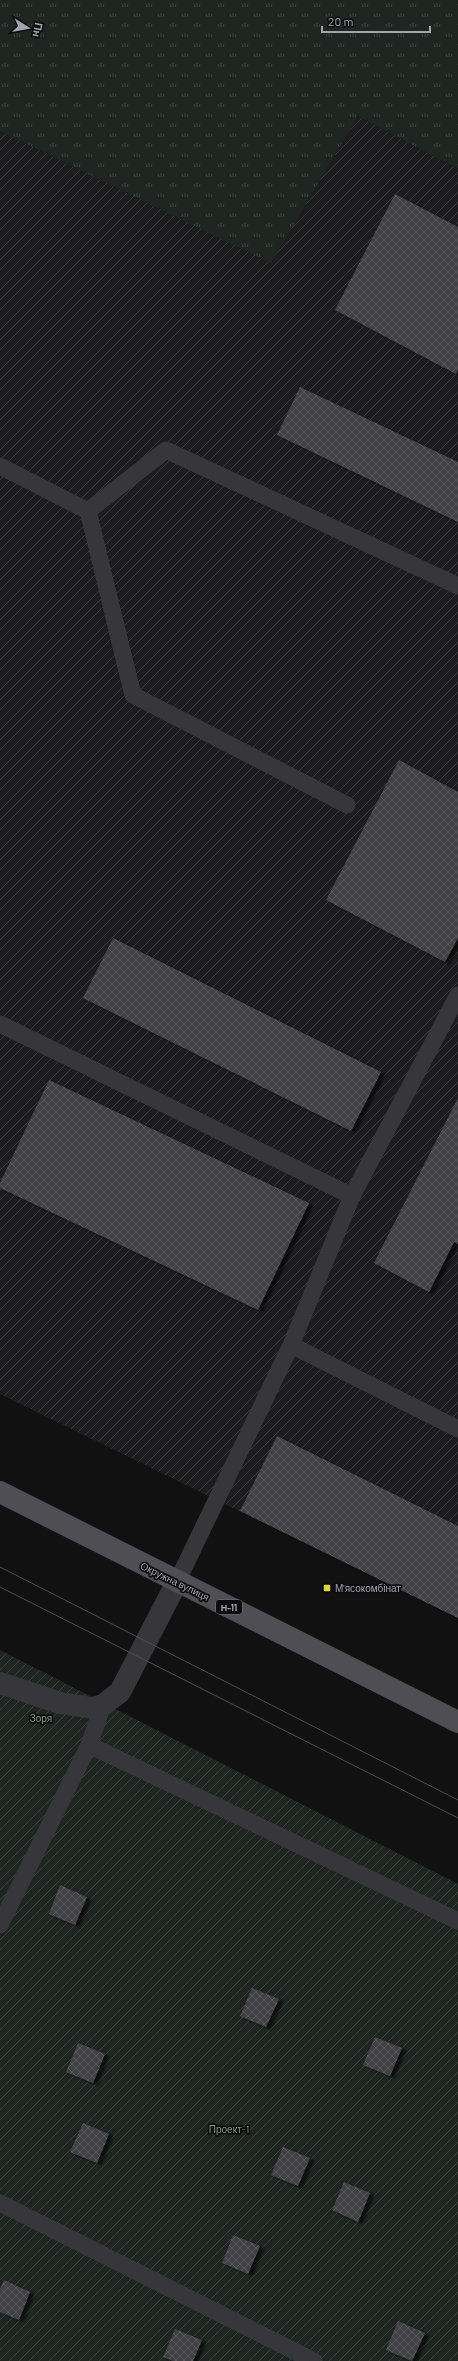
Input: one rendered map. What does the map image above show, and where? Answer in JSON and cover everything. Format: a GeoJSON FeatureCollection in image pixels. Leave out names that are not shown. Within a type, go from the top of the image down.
{"type":"FeatureCollection","features":[{"type":"Feature","properties":{"kind":"main road","name":"Окружна вулиця"},"geometry":{"type":"LineString","coordinates":[[0,1492],[458,1722]]}},
{"type":"Feature","properties":{"kind":"street"},"geometry":{"type":"LineString","coordinates":[[0,1683],[60,1703],[92,1708],[103,1705],[120,1692],[177,1582]]}},
{"type":"Feature","properties":{"kind":"lane"},"geometry":{"type":"LineString","coordinates":[[88,511],[166,450],[458,586]]}},
{"type":"Feature","properties":{"kind":"lane"},"geometry":{"type":"LineString","coordinates":[[0,466],[88,511],[133,695],[347,805]]}},
{"type":"Feature","properties":{"kind":"lane"},"geometry":{"type":"LineString","coordinates":[[177,1582],[291,1345],[352,1196],[458,995]]}},
{"type":"Feature","properties":{"kind":"lane"},"geometry":{"type":"LineString","coordinates":[[0,1024],[352,1196]]}},
{"type":"Feature","properties":{"kind":"lane"},"geometry":{"type":"LineString","coordinates":[[291,1345],[458,1429]]}},
{"type":"Feature","properties":{"kind":"lane"},"geometry":{"type":"LineString","coordinates":[[0,1925],[89,1745],[103,1705]]}},
{"type":"Feature","properties":{"kind":"lane"},"geometry":{"type":"LineString","coordinates":[[89,1745],[458,1921]]}},
{"type":"Feature","properties":{"kind":"lane"},"geometry":{"type":"LineString","coordinates":[[0,2203],[314,2361]]}},
{"type":"Feature","properties":{"kind":"shaded area","name":"М'ясокомбінат"},"geometry":{"type":"Polygon","coordinates":[[[358,116],[458,169],[458,1618],[0,1394],[0,131],[271,262],[358,116]]]}},
{"type":"Feature","properties":{"kind":"green space"},"geometry":{"type":"Polygon","coordinates":[[[0,0],[458,0],[458,169],[358,116],[271,263],[0,131],[0,0]]]}},
{"type":"Feature","properties":{"kind":"green space","name":"Проект-1"},"geometry":{"type":"Polygon","coordinates":[[[0,1650],[458,1884],[458,2361],[0,2361],[0,1650]]]}},
{"type":"Feature","properties":{"kind":"building"},"geometry":{"type":"Polygon","coordinates":[[[395,194],[458,227],[458,369],[456,374],[335,310],[395,194]]]}},
{"type":"Feature","properties":{"kind":"building"},"geometry":{"type":"Polygon","coordinates":[[[300,387],[458,462],[458,522],[277,435],[300,387]]]}},
{"type":"Feature","properties":{"kind":"building"},"geometry":{"type":"Polygon","coordinates":[[[399,760],[458,792],[458,938],[445,962],[326,900],[399,760]]]}},
{"type":"Feature","properties":{"kind":"building"},"geometry":{"type":"Polygon","coordinates":[[[113,938],[381,1072],[351,1131],[83,998],[113,938]]]}},
{"type":"Feature","properties":{"kind":"building"},"geometry":{"type":"Polygon","coordinates":[[[49,1080],[309,1203],[258,1310],[0,1188],[0,1183],[49,1080]]]}},
{"type":"Feature","properties":{"kind":"building"},"geometry":{"type":"Polygon","coordinates":[[[458,1098],[458,1244],[454,1242],[429,1292],[374,1263],[458,1098]]]}},
{"type":"Feature","properties":{"kind":"building"},"geometry":{"type":"Polygon","coordinates":[[[277,1436],[458,1526],[458,1618],[240,1511],[277,1436]]]}},
{"type":"Feature","properties":{"kind":"building"},"geometry":{"type":"Polygon","coordinates":[[[60,1885],[87,1897],[75,1925],[49,1914],[60,1885]]]}},
{"type":"Feature","properties":{"kind":"building"},"geometry":{"type":"Polygon","coordinates":[[[252,1988],[279,1999],[266,2027],[240,2016],[252,1988]]]}},
{"type":"Feature","properties":{"kind":"building"},"geometry":{"type":"Polygon","coordinates":[[[375,2037],[402,2048],[390,2076],[363,2065],[375,2037]]]}},
{"type":"Feature","properties":{"kind":"building"},"geometry":{"type":"Polygon","coordinates":[[[78,2043],[105,2054],[93,2083],[66,2072],[78,2043]]]}},
{"type":"Feature","properties":{"kind":"building"},"geometry":{"type":"Polygon","coordinates":[[[83,2123],[109,2134],[97,2163],[70,2152],[83,2123]]]}},
{"type":"Feature","properties":{"kind":"building"},"geometry":{"type":"Polygon","coordinates":[[[283,2147],[310,2158],[298,2186],[271,2175],[283,2147]]]}},
{"type":"Feature","properties":{"kind":"building"},"geometry":{"type":"Polygon","coordinates":[[[344,2182],[370,2193],[358,2222],[332,2210],[344,2182]]]}},
{"type":"Feature","properties":{"kind":"building"},"geometry":{"type":"Polygon","coordinates":[[[233,2235],[260,2246],[248,2274],[222,2263],[233,2235]]]}},
{"type":"Feature","properties":{"kind":"building"},"geometry":{"type":"Polygon","coordinates":[[[4,2280],[30,2292],[19,2320],[0,2312],[0,2289],[4,2280]]]}},
{"type":"Feature","properties":{"kind":"building"},"geometry":{"type":"Polygon","coordinates":[[[398,2321],[425,2333],[412,2361],[386,2350],[398,2321]]]}},
{"type":"Feature","properties":{"kind":"building"},"geometry":{"type":"Polygon","coordinates":[[[175,2329],[202,2340],[193,2361],[173,2361],[163,2357],[175,2329]]]}},
{"type":"Feature","properties":{"kind":"tram line"},"geometry":{"type":"LineString","coordinates":[[0,1567],[458,1800]]}},
{"type":"Feature","properties":{"kind":"tram line"},"geometry":{"type":"LineString","coordinates":[[0,1587],[458,1818]]}},
{"type":"Feature","properties":{"kind":"place","name":"М'ясокомбінат"},"geometry":{"type":"Point","coordinates":[327,1588]}},
{"type":"Feature","properties":{"kind":"park label","name":"Зоря"},"geometry":{"type":"Point","coordinates":[41,1718]}}]}
